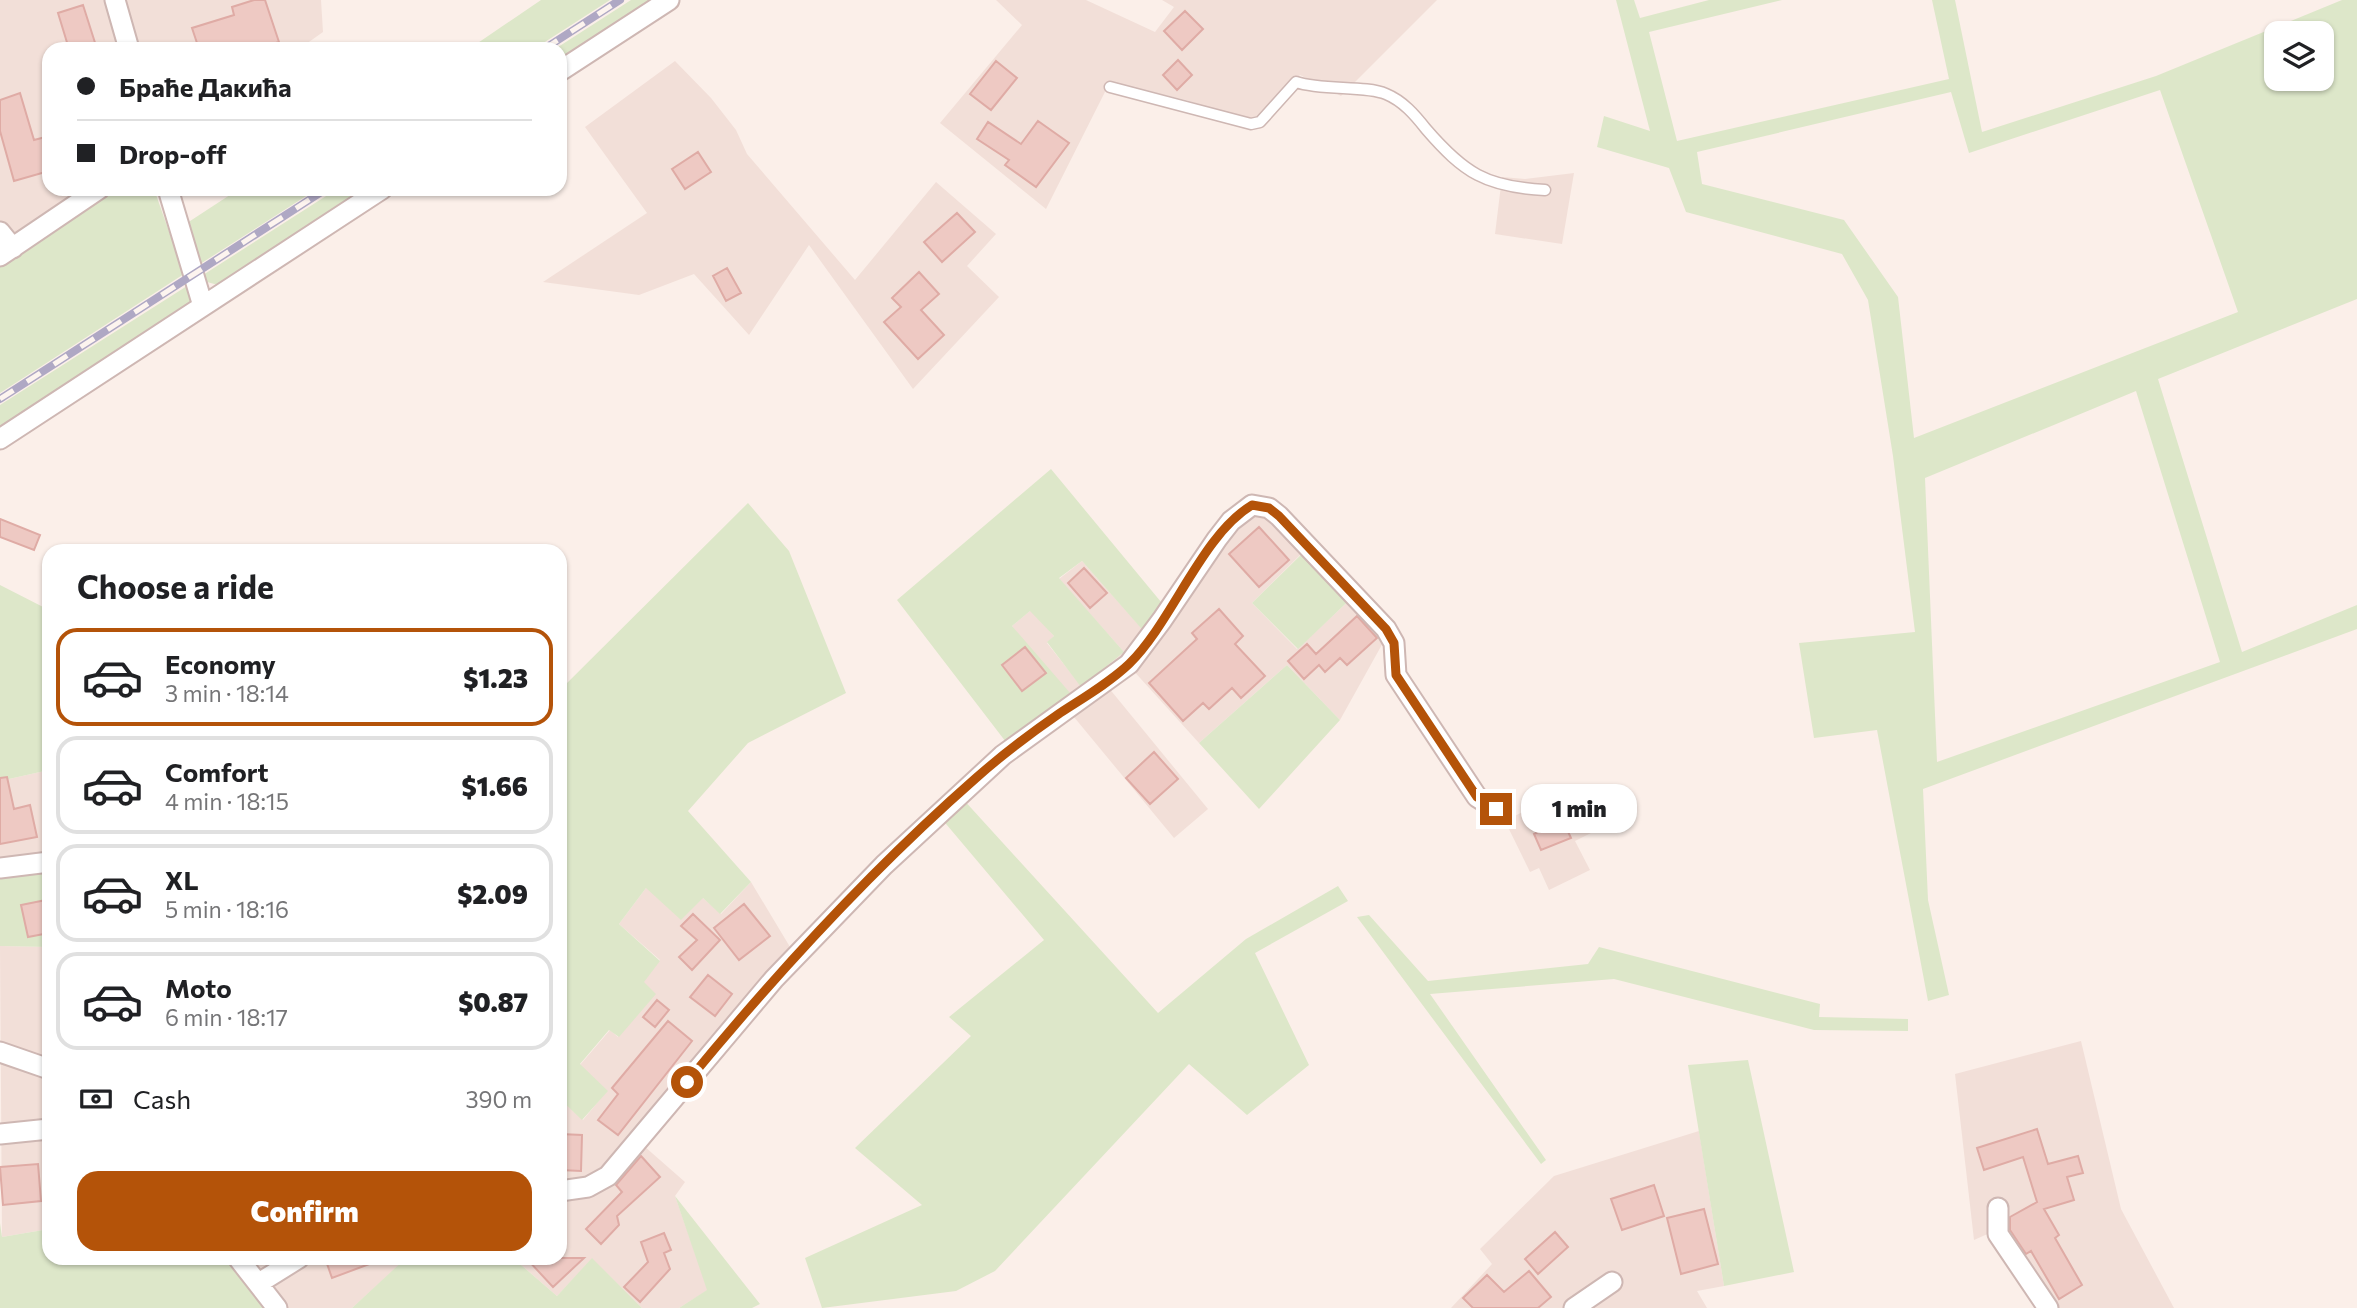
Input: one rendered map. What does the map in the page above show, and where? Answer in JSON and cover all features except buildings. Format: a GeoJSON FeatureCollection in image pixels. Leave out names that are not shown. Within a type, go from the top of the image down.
{"type":"FeatureCollection","features":[{"type":"Feature","properties":{"kind":"street"},"geometry":{"type":"LineString","coordinates":[[115,0],[127,42]]}},
{"type":"Feature","properties":{"kind":"street"},"geometry":{"type":"LineString","coordinates":[[567,66],[669,0]]}},
{"type":"Feature","properties":{"kind":"street"},"geometry":{"type":"LineString","coordinates":[[0,232],[6,252],[89,196]]}},
{"type":"Feature","properties":{"kind":"street"},"geometry":{"type":"LineString","coordinates":[[170,196],[203,306]]}},
{"type":"Feature","properties":{"kind":"street"},"geometry":{"type":"LineString","coordinates":[[0,439],[371,196]]}},
{"type":"Feature","properties":{"kind":"street"},"geometry":{"type":"LineString","coordinates":[[567,1190],[588,1186],[608,1176],[741,1017],[811,941],[884,865],[978,776],[1129,664],[1217,538],[1231,521],[1252,505],[1269,508],[1279,516],[1386,629],[1394,643],[1396,675],[1477,797],[1496,809]]}},
{"type":"Feature","properties":{"kind":"street"},"geometry":{"type":"LineString","coordinates":[[0,868],[42,863]]}},
{"type":"Feature","properties":{"kind":"street"},"geometry":{"type":"LineString","coordinates":[[0,1052],[42,1067]]}},
{"type":"Feature","properties":{"kind":"street"},"geometry":{"type":"LineString","coordinates":[[0,1134],[42,1130]]}},
{"type":"Feature","properties":{"kind":"street"},"geometry":{"type":"LineString","coordinates":[[1998,1208],[1998,1234],[2048,1308]]}},
{"type":"Feature","properties":{"kind":"street"},"geometry":{"type":"LineString","coordinates":[[244,1265],[259,1283],[271,1307]]}},
{"type":"Feature","properties":{"kind":"street"},"geometry":{"type":"LineString","coordinates":[[259,1283],[288,1265]]}},
{"type":"Feature","properties":{"kind":"street"},"geometry":{"type":"LineString","coordinates":[[1574,1308],[1612,1282]]}},
{"type":"Feature","properties":{"kind":"lane"},"geometry":{"type":"LineString","coordinates":[[1110,87],[1251,124],[1260,122],[1296,82],[1331,89],[1384,93],[1412,113],[1463,167],[1485,181],[1513,188],[1545,190]]}},
{"type":"Feature","properties":{"kind":"shaded area"},"geometry":{"type":"Polygon","coordinates":[[[0,0],[321,0],[323,32],[309,42],[42,42],[42,196],[78,196],[0,248],[0,0]]]}},
{"type":"Feature","properties":{"kind":"shaded area"},"geometry":{"type":"Polygon","coordinates":[[[996,0],[1086,0],[1155,32],[1174,7],[1162,0],[1437,0],[1341,96],[1300,75],[1260,129],[1235,116],[1186,100],[1110,82],[1046,209],[940,123],[1022,25],[996,0]]]}},
{"type":"Feature","properties":{"kind":"shaded area"},"geometry":{"type":"Polygon","coordinates":[[[675,61],[711,98],[736,130],[747,154],[855,280],[936,182],[996,234],[967,266],[999,297],[913,389],[809,245],[749,335],[694,274],[639,295],[543,282],[647,213],[585,127],[675,61]]]}},
{"type":"Feature","properties":{"kind":"shaded area"},"geometry":{"type":"Polygon","coordinates":[[[1574,173],[1562,244],[1495,234],[1502,177],[1525,179],[1574,173]]]}},
{"type":"Feature","properties":{"kind":"shaded area"},"geometry":{"type":"Polygon","coordinates":[[[1259,511],[1305,550],[1252,603],[1297,649],[1353,597],[1389,632],[1340,720],[1287,665],[1199,743],[1131,668],[1108,687],[1208,809],[1174,838],[1069,711],[1012,626],[1031,610],[1054,636],[1047,643],[1081,686],[1124,652],[1059,579],[1082,561],[1152,640],[1230,529],[1259,511]]]}},
{"type":"Feature","properties":{"kind":"shaded area"},"geometry":{"type":"Polygon","coordinates":[[[42,772],[42,857],[0,862],[0,781],[42,772]]]}},
{"type":"Feature","properties":{"kind":"shaded area"},"geometry":{"type":"Polygon","coordinates":[[[1573,786],[1595,831],[1575,841],[1590,870],[1549,890],[1539,868],[1530,872],[1505,821],[1573,786]]]}},
{"type":"Feature","properties":{"kind":"shaded area"},"geometry":{"type":"Polygon","coordinates":[[[751,882],[793,952],[644,1146],[685,1182],[675,1196],[708,1290],[679,1308],[642,1308],[592,1259],[557,1296],[521,1265],[567,1265],[567,1105],[583,1120],[607,1091],[580,1065],[610,1030],[618,1037],[643,982],[660,960],[619,924],[646,888],[703,898],[721,914],[751,882]]]}},
{"type":"Feature","properties":{"kind":"shaded area"},"geometry":{"type":"Polygon","coordinates":[[[0,946],[42,947],[42,1230],[2,1237],[0,946]]]}},
{"type":"Feature","properties":{"kind":"shaded area"},"geometry":{"type":"Polygon","coordinates":[[[2081,1041],[2121,1209],[2174,1308],[2045,1308],[1992,1232],[1974,1240],[1955,1074],[2081,1041]]]}},
{"type":"Feature","properties":{"kind":"shaded area"},"geometry":{"type":"Polygon","coordinates":[[[1699,1131],[1724,1286],[1697,1291],[1707,1308],[1451,1308],[1492,1264],[1480,1249],[1554,1176],[1699,1131]]]}},
{"type":"Feature","properties":{"kind":"shaded area"},"geometry":{"type":"Polygon","coordinates":[[[254,1265],[399,1265],[352,1308],[288,1308],[254,1265]]]}},
{"type":"Feature","properties":{"kind":"green space"},"geometry":{"type":"Polygon","coordinates":[[[541,0],[610,0],[545,42],[479,42],[541,0]]]}},
{"type":"Feature","properties":{"kind":"green space"},"geometry":{"type":"Polygon","coordinates":[[[631,0],[653,0],[567,56],[566,42],[631,0]]]}},
{"type":"Feature","properties":{"kind":"green space"},"geometry":{"type":"Polygon","coordinates":[[[1616,0],[1634,0],[1640,18],[1709,0],[1782,0],[1649,32],[1677,141],[1949,79],[1932,0],[1955,0],[1982,132],[2156,76],[2264,32],[2264,91],[2334,91],[2334,21],[2291,21],[2342,0],[2357,0],[2357,299],[2158,379],[2242,652],[2357,605],[2357,629],[1923,789],[1928,900],[1949,995],[1928,1001],[1877,730],[1814,738],[1799,643],[1915,632],[1893,456],[1868,300],[1842,254],[1686,212],[1669,168],[1597,147],[1604,116],[1650,131],[1616,0]],[[2160,90],[1969,153],[1951,92],[1697,152],[1702,184],[1844,220],[1898,297],[1914,438],[2238,312],[2160,90]],[[2136,391],[1925,478],[1937,762],[2220,662],[2136,391]]]}},
{"type":"Feature","properties":{"kind":"green space"},"geometry":{"type":"Polygon","coordinates":[[[99,196],[156,196],[184,274],[0,393],[0,265],[99,196]]]}},
{"type":"Feature","properties":{"kind":"green space"},"geometry":{"type":"Polygon","coordinates":[[[228,196],[306,196],[197,266],[184,225],[228,196]]]}},
{"type":"Feature","properties":{"kind":"green space"},"geometry":{"type":"Polygon","coordinates":[[[326,196],[357,196],[218,285],[207,282],[203,275],[326,196]]]}},
{"type":"Feature","properties":{"kind":"green space"},"geometry":{"type":"Polygon","coordinates":[[[187,286],[192,302],[0,427],[0,405],[187,286]]]}},
{"type":"Feature","properties":{"kind":"green space"},"geometry":{"type":"Polygon","coordinates":[[[1051,469],[1166,608],[1147,635],[1082,561],[1059,578],[1124,652],[1081,687],[1047,642],[1054,636],[1030,611],[1012,626],[1071,694],[1009,746],[897,600],[1051,469]]]}},
{"type":"Feature","properties":{"kind":"green space"},"geometry":{"type":"Polygon","coordinates":[[[748,503],[789,551],[846,693],[748,743],[688,811],[751,882],[720,914],[703,898],[681,920],[646,888],[619,924],[660,961],[644,982],[656,994],[619,1037],[609,1030],[580,1064],[608,1091],[582,1120],[567,1106],[567,683],[748,503]]]}},
{"type":"Feature","properties":{"kind":"green space"},"geometry":{"type":"Polygon","coordinates":[[[1313,543],[1360,590],[1298,649],[1252,603],[1313,543]]]}},
{"type":"Feature","properties":{"kind":"green space"},"geometry":{"type":"Polygon","coordinates":[[[0,585],[42,606],[42,772],[0,781],[0,585]]]}},
{"type":"Feature","properties":{"kind":"green space"},"geometry":{"type":"Polygon","coordinates":[[[1287,665],[1340,720],[1259,809],[1199,743],[1287,665]]]}},
{"type":"Feature","properties":{"kind":"green space"},"geometry":{"type":"Polygon","coordinates":[[[962,798],[1158,1013],[1246,939],[1338,886],[1348,901],[1255,953],[1309,1065],[1247,1115],[1189,1064],[995,1271],[956,1291],[822,1308],[805,1258],[922,1205],[855,1148],[971,1036],[949,1017],[1044,940],[941,818],[962,798]]]}},
{"type":"Feature","properties":{"kind":"green space"},"geometry":{"type":"Polygon","coordinates":[[[42,870],[42,947],[0,946],[0,877],[42,870]]]}},
{"type":"Feature","properties":{"kind":"green space"},"geometry":{"type":"Polygon","coordinates":[[[1369,915],[1428,981],[1588,964],[1599,947],[1820,1004],[1819,1017],[1908,1019],[1908,1031],[1814,1030],[1614,979],[1430,994],[1546,1160],[1541,1164],[1357,917],[1369,915]]]}},
{"type":"Feature","properties":{"kind":"green space"},"geometry":{"type":"Polygon","coordinates":[[[1748,1060],[1794,1272],[1724,1286],[1688,1065],[1748,1060]]]}},
{"type":"Feature","properties":{"kind":"green space"},"geometry":{"type":"Polygon","coordinates":[[[675,1196],[760,1304],[752,1308],[679,1308],[707,1290],[675,1196]]]}},
{"type":"Feature","properties":{"kind":"green space"},"geometry":{"type":"Polygon","coordinates":[[[0,1223],[2,1237],[42,1230],[42,1265],[236,1265],[271,1308],[0,1308],[0,1223]]]}},
{"type":"Feature","properties":{"kind":"green space"},"geometry":{"type":"Polygon","coordinates":[[[592,1258],[642,1308],[352,1308],[398,1265],[521,1265],[557,1296],[592,1258]]]}},
{"type":"Feature","properties":{"kind":"railway"},"geometry":{"type":"LineString","coordinates":[[555,42],[620,0]]}},
{"type":"Feature","properties":{"kind":"railway"},"geometry":{"type":"LineString","coordinates":[[0,399],[315,196]]}},
{"type":"Feature","properties":{"kind":"route"},"geometry":{"type":"LineString","coordinates":[[687,1082],[775,979],[884,865],[949,802],[1003,755],[1129,664],[1217,538],[1231,521],[1252,505],[1269,508],[1279,516],[1386,629],[1394,643],[1396,675],[1477,797],[1496,809]]}}]}
